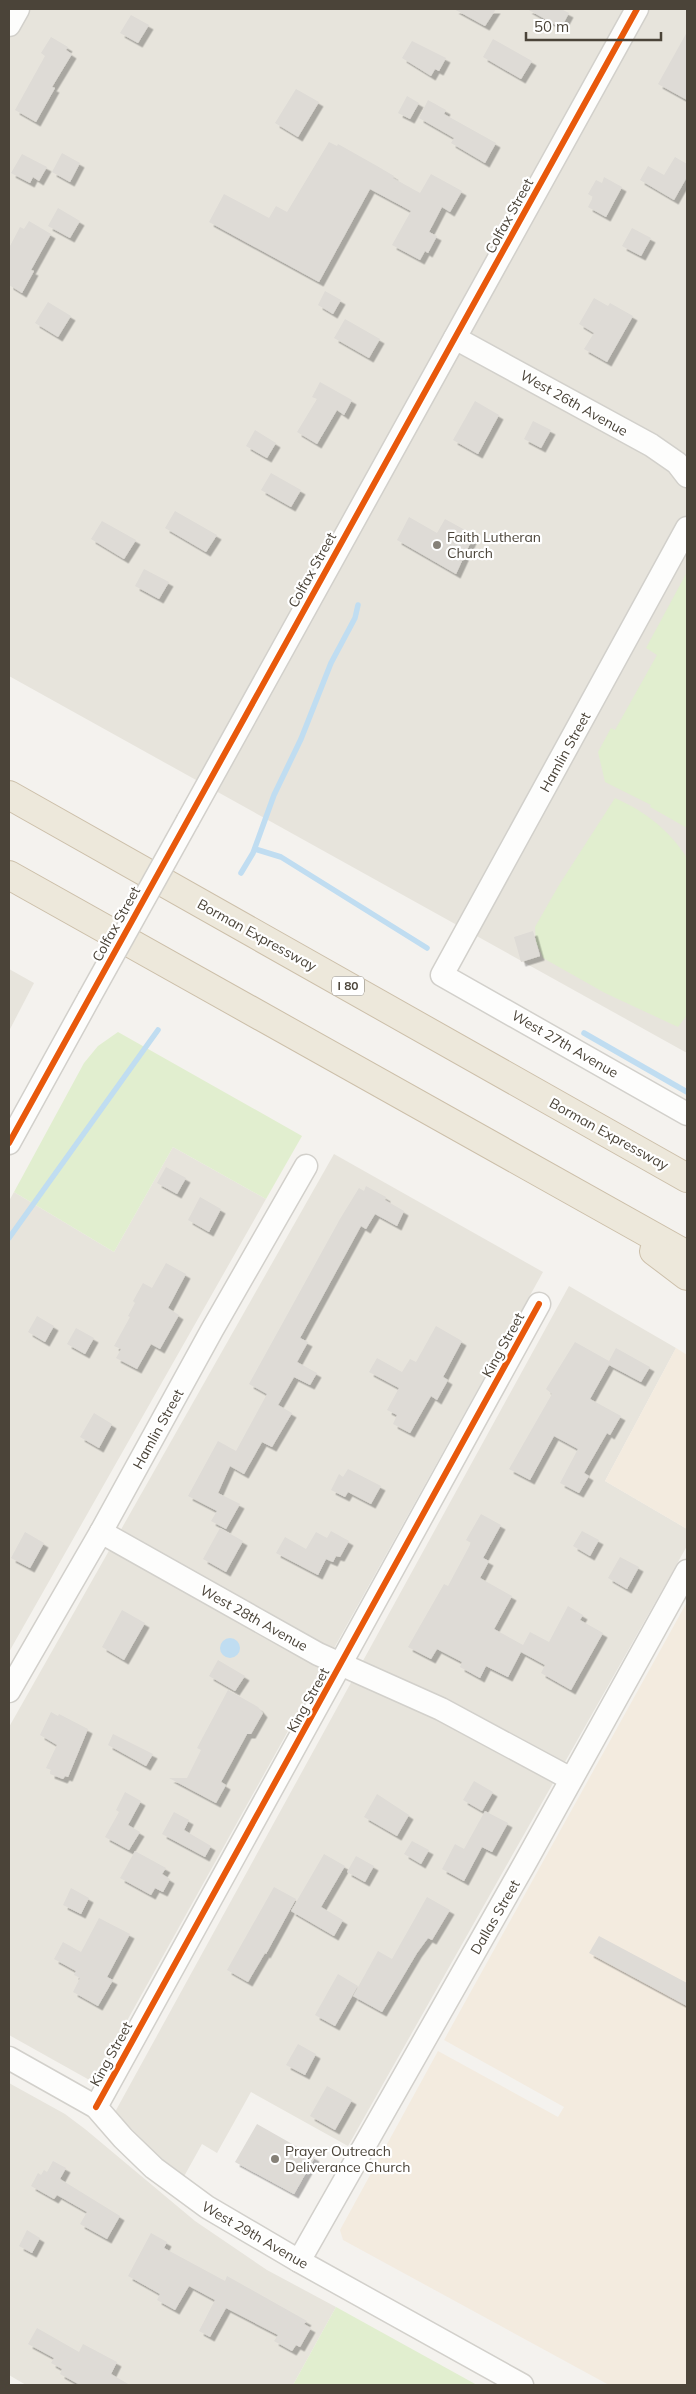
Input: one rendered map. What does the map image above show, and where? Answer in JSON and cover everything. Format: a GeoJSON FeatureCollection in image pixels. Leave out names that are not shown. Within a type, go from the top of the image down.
{"type":"FeatureCollection","features":[{"type":"Feature","properties":{"kind":"highway","name":"Borman Expressway"},"geometry":{"type":"LineString","coordinates":[[9,795],[687,1178]]}},
{"type":"Feature","properties":{"kind":"highway"},"geometry":{"type":"LineString","coordinates":[[9,874],[687,1255]]}},
{"type":"Feature","properties":{"kind":"highway"},"geometry":{"type":"LineString","coordinates":[[575,1192],[687,1276]]}},
{"type":"Feature","properties":{"kind":"street"},"geometry":{"type":"LineString","coordinates":[[9,25],[18,9]]}},
{"type":"Feature","properties":{"kind":"street","name":"Colfax Street"},"geometry":{"type":"LineString","coordinates":[[9,1143],[638,9]]}},
{"type":"Feature","properties":{"kind":"street","name":"West 26th Avenue"},"geometry":{"type":"LineString","coordinates":[[455,338],[651,445],[677,463],[687,476]]}},
{"type":"Feature","properties":{"kind":"street","name":"Hamlin Street"},"geometry":{"type":"LineString","coordinates":[[442,975],[687,528]]}},
{"type":"Feature","properties":{"kind":"street","name":"West 27th Avenue"},"geometry":{"type":"LineString","coordinates":[[442,975],[687,1114]]}},
{"type":"Feature","properties":{"kind":"street","name":"Hamlin Street"},"geometry":{"type":"LineString","coordinates":[[9,1691],[101,1532],[212,1330],[306,1166]]}},
{"type":"Feature","properties":{"kind":"street","name":"King Street"},"geometry":{"type":"LineString","coordinates":[[96,2107],[539,1304]]}},
{"type":"Feature","properties":{"kind":"street","name":"West 28th Avenue"},"geometry":{"type":"LineString","coordinates":[[101,1532],[341,1665],[385,1682],[441,1709],[571,1779]]}},
{"type":"Feature","properties":{"kind":"street","name":"Dallas Street"},"geometry":{"type":"LineString","coordinates":[[299,2261],[687,1571]]}},
{"type":"Feature","properties":{"kind":"street","name":"West 29th Avenue"},"geometry":{"type":"LineString","coordinates":[[9,2058],[96,2107],[123,2138],[175,2185],[207,2207],[299,2261],[522,2385]]}},
{"type":"Feature","properties":{"kind":"shaded area"},"geometry":{"type":"Polygon","coordinates":[[[9,9],[687,9],[687,1053],[9,676],[9,9]]]}},
{"type":"Feature","properties":{"kind":"shaded area"},"geometry":{"type":"Polygon","coordinates":[[[9,969],[34,983],[9,1031],[9,969]]]}},
{"type":"Feature","properties":{"kind":"shaded area"},"geometry":{"type":"Polygon","coordinates":[[[173,1147],[266,1199],[9,1652],[9,1201],[14,1192],[114,1252],[173,1147]]]}},
{"type":"Feature","properties":{"kind":"shaded area"},"geometry":{"type":"Polygon","coordinates":[[[334,1154],[543,1272],[93,2082],[9,2035],[9,1727],[334,1154]]]}},
{"type":"Feature","properties":{"kind":"shaded area"},"geometry":{"type":"Polygon","coordinates":[[[569,1286],[676,1348],[605,1481],[687,1529],[687,1546],[348,2146],[251,2092],[217,2153],[202,2144],[182,2180],[115,2112],[569,1286]]]}},
{"type":"Feature","properties":{"kind":"shaded area"},"geometry":{"type":"Polygon","coordinates":[[[676,1348],[687,1355],[687,1529],[605,1481],[676,1348]]]}},
{"type":"Feature","properties":{"kind":"shaded area"},"geometry":{"type":"Polygon","coordinates":[[[687,1602],[687,2385],[609,2385],[343,2240],[340,2230],[438,2051],[558,2117],[564,2107],[444,2040],[687,1602]]]}},
{"type":"Feature","properties":{"kind":"shaded area"},"geometry":{"type":"Polygon","coordinates":[[[9,2083],[65,2114],[195,2221],[267,2270],[336,2307],[293,2385],[26,2385],[9,2375],[9,2083]]]}},
{"type":"Feature","properties":{"kind":"green space"},"geometry":{"type":"Polygon","coordinates":[[[687,572],[687,828],[650,807],[651,805],[605,782],[598,752],[611,728],[615,730],[657,655],[646,648],[687,572]]]}},
{"type":"Feature","properties":{"kind":"green space"},"geometry":{"type":"Polygon","coordinates":[[[615,798],[637,809],[656,823],[673,839],[687,858],[687,1015],[678,1027],[605,993],[543,958],[536,942],[535,927],[559,885],[615,798]]]}},
{"type":"Feature","properties":{"kind":"green space"},"geometry":{"type":"Polygon","coordinates":[[[118,1032],[302,1136],[266,1199],[173,1147],[114,1252],[14,1192],[84,1063],[98,1046],[118,1032]]]}},
{"type":"Feature","properties":{"kind":"green space"},"geometry":{"type":"Polygon","coordinates":[[[336,2307],[477,2385],[293,2385],[336,2307]]]}},
{"type":"Feature","properties":{"kind":"water"},"geometry":{"type":"Polygon","coordinates":[[[230,1638],[237,1641],[240,1648],[237,1655],[230,1658],[223,1655],[220,1648],[223,1641],[230,1638]]]}},
{"type":"Feature","properties":{"kind":"building"},"geometry":{"type":"Polygon","coordinates":[[[454,9],[496,9],[485,26],[454,9]]]}},
{"type":"Feature","properties":{"kind":"building"},"geometry":{"type":"Polygon","coordinates":[[[527,9],[561,9],[569,13],[561,28],[527,9]]]}},
{"type":"Feature","properties":{"kind":"building"},"geometry":{"type":"Polygon","coordinates":[[[131,15],[149,25],[138,43],[120,33],[131,15]]]}},
{"type":"Feature","properties":{"kind":"building"},"geometry":{"type":"Polygon","coordinates":[[[687,32],[687,100],[658,84],[687,32]]]}},
{"type":"Feature","properties":{"kind":"building"},"geometry":{"type":"Polygon","coordinates":[[[51,37],[68,47],[66,50],[72,54],[52,87],[55,88],[36,122],[15,110],[45,56],[41,53],[51,37]]]}},
{"type":"Feature","properties":{"kind":"building"},"geometry":{"type":"Polygon","coordinates":[[[493,39],[532,61],[521,79],[483,57],[493,39]]]}},
{"type":"Feature","properties":{"kind":"building"},"geometry":{"type":"Polygon","coordinates":[[[412,41],[446,58],[439,71],[435,69],[431,76],[402,58],[412,41]]]}},
{"type":"Feature","properties":{"kind":"building"},"geometry":{"type":"Polygon","coordinates":[[[296,89],[319,102],[298,137],[275,123],[296,89]]]}},
{"type":"Feature","properties":{"kind":"building"},"geometry":{"type":"Polygon","coordinates":[[[407,96],[419,103],[410,119],[398,113],[407,96]]]}},
{"type":"Feature","properties":{"kind":"building"},"geometry":{"type":"Polygon","coordinates":[[[428,100],[446,110],[444,114],[496,143],[485,163],[451,143],[454,138],[419,118],[428,100]]]}},
{"type":"Feature","properties":{"kind":"building"},"geometry":{"type":"Polygon","coordinates":[[[329,142],[337,146],[338,144],[420,193],[431,174],[462,191],[450,212],[442,207],[429,232],[437,236],[428,253],[425,251],[420,260],[392,245],[411,211],[370,189],[319,282],[209,222],[224,194],[269,218],[276,206],[287,212],[329,142]]]}},
{"type":"Feature","properties":{"kind":"building"},"geometry":{"type":"Polygon","coordinates":[[[62,153],[80,163],[70,182],[52,172],[62,153]]]}},
{"type":"Feature","properties":{"kind":"building"},"geometry":{"type":"Polygon","coordinates":[[[22,154],[47,167],[39,181],[33,177],[30,183],[11,173],[22,154]]]}},
{"type":"Feature","properties":{"kind":"building"},"geometry":{"type":"Polygon","coordinates":[[[675,157],[687,164],[687,177],[674,200],[640,180],[648,166],[664,175],[675,157]]]}},
{"type":"Feature","properties":{"kind":"building"},"geometry":{"type":"Polygon","coordinates":[[[604,177],[622,187],[606,217],[588,207],[593,197],[588,194],[596,180],[602,183],[604,177]]]}},
{"type":"Feature","properties":{"kind":"building"},"geometry":{"type":"Polygon","coordinates":[[[58,208],[80,221],[70,238],[48,226],[58,208]]]}},
{"type":"Feature","properties":{"kind":"building"},"geometry":{"type":"Polygon","coordinates":[[[29,221],[51,234],[31,270],[34,271],[22,293],[9,285],[9,248],[20,227],[24,229],[29,221]]]}},
{"type":"Feature","properties":{"kind":"building"},"geometry":{"type":"Polygon","coordinates":[[[632,228],[651,238],[641,256],[622,246],[632,228]]]}},
{"type":"Feature","properties":{"kind":"building"},"geometry":{"type":"Polygon","coordinates":[[[325,291],[341,300],[333,314],[318,305],[325,291]]]}},
{"type":"Feature","properties":{"kind":"building"},"geometry":{"type":"Polygon","coordinates":[[[594,298],[608,306],[610,303],[633,316],[607,362],[584,349],[594,333],[579,324],[594,298]]]}},
{"type":"Feature","properties":{"kind":"building"},"geometry":{"type":"Polygon","coordinates":[[[48,302],[71,316],[58,337],[35,323],[48,302]]]}},
{"type":"Feature","properties":{"kind":"building"},"geometry":{"type":"Polygon","coordinates":[[[345,319],[380,339],[369,358],[334,338],[345,319]]]}},
{"type":"Feature","properties":{"kind":"building"},"geometry":{"type":"Polygon","coordinates":[[[320,382],[352,400],[344,415],[337,410],[317,444],[297,432],[317,399],[312,397],[320,382]]]}},
{"type":"Feature","properties":{"kind":"building"},"geometry":{"type":"Polygon","coordinates":[[[475,401],[499,415],[478,454],[453,440],[475,401]]]}},
{"type":"Feature","properties":{"kind":"building"},"geometry":{"type":"Polygon","coordinates":[[[533,421],[551,430],[541,448],[524,439],[533,421]]]}},
{"type":"Feature","properties":{"kind":"building"},"geometry":{"type":"Polygon","coordinates":[[[255,430],[276,443],[267,458],[246,446],[255,430]]]}},
{"type":"Feature","properties":{"kind":"building"},"geometry":{"type":"Polygon","coordinates":[[[271,473],[301,490],[291,507],[261,490],[271,473]]]}},
{"type":"Feature","properties":{"kind":"building"},"geometry":{"type":"Polygon","coordinates":[[[175,511],[217,535],[206,552],[165,528],[175,511]]]}},
{"type":"Feature","properties":{"kind":"building","name":"Faith Lutheran Church"},"geometry":{"type":"Polygon","coordinates":[[[409,517],[437,533],[445,519],[474,535],[456,574],[397,540],[409,517]]]}},
{"type":"Feature","properties":{"kind":"building"},"geometry":{"type":"Polygon","coordinates":[[[102,521],[136,540],[124,559],[91,539],[102,521]]]}},
{"type":"Feature","properties":{"kind":"building"},"geometry":{"type":"Polygon","coordinates":[[[144,569],[169,582],[159,599],[135,586],[144,569]]]}},
{"type":"Feature","properties":{"kind":"building"},"geometry":{"type":"Polygon","coordinates":[[[533,931],[540,956],[521,962],[514,937],[533,931]]]}},
{"type":"Feature","properties":{"kind":"building"},"geometry":{"type":"Polygon","coordinates":[[[166,1167],[186,1178],[177,1194],[157,1183],[166,1167]]]}},
{"type":"Feature","properties":{"kind":"building"},"geometry":{"type":"Polygon","coordinates":[[[366,1186],[386,1197],[385,1200],[404,1211],[397,1226],[375,1214],[366,1229],[361,1226],[300,1338],[308,1342],[297,1362],[317,1373],[310,1385],[294,1377],[278,1405],[292,1413],[272,1447],[262,1442],[244,1474],[230,1466],[218,1493],[240,1504],[226,1529],[211,1521],[217,1511],[188,1496],[218,1441],[236,1451],[267,1394],[249,1384],[340,1219],[359,1188],[364,1191],[366,1186]]]}},
{"type":"Feature","properties":{"kind":"building"},"geometry":{"type":"Polygon","coordinates":[[[200,1197],[221,1209],[209,1232],[188,1220],[200,1197]]]}},
{"type":"Feature","properties":{"kind":"building"},"geometry":{"type":"Polygon","coordinates":[[[166,1263],[186,1274],[168,1308],[179,1315],[160,1349],[151,1344],[137,1369],[116,1358],[121,1349],[114,1346],[130,1317],[128,1316],[135,1303],[133,1301],[143,1283],[152,1288],[166,1263]]]}},
{"type":"Feature","properties":{"kind":"building"},"geometry":{"type":"Polygon","coordinates":[[[37,1316],[54,1326],[45,1342],[28,1332],[37,1316]]]}},
{"type":"Feature","properties":{"kind":"building"},"geometry":{"type":"Polygon","coordinates":[[[436,1326],[462,1341],[443,1377],[448,1380],[437,1400],[431,1396],[410,1433],[393,1424],[397,1415],[387,1410],[399,1388],[369,1372],[377,1358],[402,1372],[410,1359],[416,1362],[436,1326]]]}},
{"type":"Feature","properties":{"kind":"building"},"geometry":{"type":"Polygon","coordinates":[[[76,1328],[94,1338],[85,1354],[67,1344],[76,1328]]]}},
{"type":"Feature","properties":{"kind":"building"},"geometry":{"type":"Polygon","coordinates":[[[575,1342],[609,1361],[616,1348],[650,1367],[641,1382],[609,1365],[590,1399],[621,1416],[610,1435],[607,1433],[584,1473],[589,1476],[579,1493],[560,1483],[578,1449],[554,1436],[530,1480],[509,1469],[552,1394],[546,1389],[575,1342]]]}},
{"type":"Feature","properties":{"kind":"building"},"geometry":{"type":"Polygon","coordinates":[[[94,1413],[112,1424],[99,1448],[80,1437],[94,1413]]]}},
{"type":"Feature","properties":{"kind":"building"},"geometry":{"type":"Polygon","coordinates":[[[348,1469],[381,1486],[371,1504],[348,1492],[345,1497],[331,1490],[339,1474],[343,1477],[348,1469]]]}},
{"type":"Feature","properties":{"kind":"building"},"geometry":{"type":"Polygon","coordinates":[[[481,1514],[501,1525],[483,1558],[489,1561],[480,1578],[512,1596],[494,1629],[523,1645],[530,1632],[549,1642],[568,1606],[583,1615],[580,1620],[603,1633],[571,1690],[541,1673],[545,1665],[521,1652],[508,1677],[486,1666],[480,1678],[460,1667],[462,1662],[437,1649],[431,1659],[408,1647],[444,1584],[448,1586],[471,1543],[466,1540],[481,1514]]]}},
{"type":"Feature","properties":{"kind":"building"},"geometry":{"type":"Polygon","coordinates":[[[220,1528],[243,1541],[226,1572],[203,1559],[220,1528]]]}},
{"type":"Feature","properties":{"kind":"building"},"geometry":{"type":"Polygon","coordinates":[[[331,1531],[349,1541],[340,1557],[336,1556],[333,1562],[326,1559],[318,1575],[276,1553],[285,1537],[306,1549],[316,1532],[327,1538],[331,1531]]]}},
{"type":"Feature","properties":{"kind":"building"},"geometry":{"type":"Polygon","coordinates":[[[582,1531],[599,1540],[590,1556],[573,1546],[582,1531]]]}},
{"type":"Feature","properties":{"kind":"building"},"geometry":{"type":"Polygon","coordinates":[[[25,1532],[44,1543],[30,1568],[11,1558],[25,1532]]]}},
{"type":"Feature","properties":{"kind":"building"},"geometry":{"type":"Polygon","coordinates":[[[620,1557],[639,1567],[627,1589],[608,1578],[620,1557]]]}},
{"type":"Feature","properties":{"kind":"building"},"geometry":{"type":"Polygon","coordinates":[[[122,1610],[145,1623],[124,1660],[102,1647],[122,1610]]]}},
{"type":"Feature","properties":{"kind":"building"},"geometry":{"type":"Polygon","coordinates":[[[218,1660],[245,1676],[235,1691],[209,1676],[218,1660]]]}},
{"type":"Feature","properties":{"kind":"building"},"geometry":{"type":"Polygon","coordinates":[[[228,1690],[258,1707],[263,1713],[251,1734],[247,1734],[221,1782],[226,1785],[216,1803],[169,1778],[187,1778],[201,1750],[197,1748],[228,1690]]]}},
{"type":"Feature","properties":{"kind":"building"},"geometry":{"type":"Polygon","coordinates":[[[51,1712],[58,1716],[59,1714],[88,1729],[68,1777],[65,1776],[63,1779],[50,1774],[51,1770],[46,1768],[57,1745],[40,1735],[51,1712]]]}},
{"type":"Feature","properties":{"kind":"building"},"geometry":{"type":"Polygon","coordinates":[[[113,1734],[153,1754],[146,1766],[108,1745],[113,1734]]]}},
{"type":"Feature","properties":{"kind":"building"},"geometry":{"type":"Polygon","coordinates":[[[474,1781],[493,1792],[482,1811],[463,1800],[474,1781]]]}},
{"type":"Feature","properties":{"kind":"building"},"geometry":{"type":"Polygon","coordinates":[[[125,1792],[141,1801],[128,1825],[140,1832],[129,1850],[105,1837],[119,1812],[116,1810],[125,1792]]]}},
{"type":"Feature","properties":{"kind":"building"},"geometry":{"type":"Polygon","coordinates":[[[377,1794],[409,1815],[397,1836],[364,1817],[377,1794]]]}},
{"type":"Feature","properties":{"kind":"building"},"geometry":{"type":"Polygon","coordinates":[[[485,1811],[508,1823],[492,1852],[482,1847],[464,1881],[442,1869],[455,1844],[464,1849],[485,1811]]]}},
{"type":"Feature","properties":{"kind":"building"},"geometry":{"type":"Polygon","coordinates":[[[174,1812],[189,1820],[184,1830],[211,1846],[205,1857],[162,1834],[174,1812]]]}},
{"type":"Feature","properties":{"kind":"building"},"geometry":{"type":"Polygon","coordinates":[[[412,1841],[429,1850],[421,1864],[404,1854],[412,1841]]]}},
{"type":"Feature","properties":{"kind":"building"},"geometry":{"type":"Polygon","coordinates":[[[135,1851],[166,1868],[162,1874],[170,1879],[163,1892],[155,1888],[151,1895],[120,1878],[135,1851]]]}},
{"type":"Feature","properties":{"kind":"building"},"geometry":{"type":"Polygon","coordinates":[[[324,1854],[345,1866],[321,1907],[343,1920],[334,1936],[291,1911],[324,1854]]]}},
{"type":"Feature","properties":{"kind":"building"},"geometry":{"type":"Polygon","coordinates":[[[356,1856],[374,1866],[365,1882],[347,1872],[356,1856]]]}},
{"type":"Feature","properties":{"kind":"building"},"geometry":{"type":"Polygon","coordinates":[[[274,1887],[296,1899],[266,1954],[248,1982],[227,1970],[274,1887]]]}},
{"type":"Feature","properties":{"kind":"building"},"geometry":{"type":"Polygon","coordinates":[[[71,1888],[89,1898],[81,1914],[63,1905],[71,1888]]]}},
{"type":"Feature","properties":{"kind":"building"},"geometry":{"type":"Polygon","coordinates":[[[427,1897],[450,1910],[432,1940],[428,1938],[417,1953],[382,2012],[353,1996],[378,1951],[392,1959],[427,1897]]]}},
{"type":"Feature","properties":{"kind":"building"},"geometry":{"type":"Polygon","coordinates":[[[99,1918],[130,1934],[107,1977],[113,1980],[98,2006],[73,1992],[80,1978],[74,1975],[76,1971],[54,1959],[63,1942],[81,1952],[99,1918]]]}},
{"type":"Feature","properties":{"kind":"building"},"geometry":{"type":"Polygon","coordinates":[[[599,1936],[687,1983],[687,2006],[589,1953],[599,1936]]]}},
{"type":"Feature","properties":{"kind":"building"},"geometry":{"type":"Polygon","coordinates":[[[338,1974],[358,1986],[335,2026],[315,2015],[338,1974]]]}},
{"type":"Feature","properties":{"kind":"building"},"geometry":{"type":"Polygon","coordinates":[[[298,2044],[316,2054],[305,2075],[286,2065],[298,2044]]]}},
{"type":"Feature","properties":{"kind":"building"},"geometry":{"type":"Polygon","coordinates":[[[327,2086],[352,2100],[335,2130],[310,2116],[327,2086]]]}},
{"type":"Feature","properties":{"kind":"building","name":"Prayer Outreach Deliverance Church"},"geometry":{"type":"Polygon","coordinates":[[[257,2124],[315,2157],[294,2194],[235,2162],[257,2124]]]}},
{"type":"Feature","properties":{"kind":"building"},"geometry":{"type":"Polygon","coordinates":[[[53,2161],[66,2168],[60,2179],[120,2216],[107,2239],[80,2224],[87,2212],[57,2195],[54,2199],[31,2186],[38,2173],[41,2175],[44,2170],[47,2172],[53,2161]]]}},
{"type":"Feature","properties":{"kind":"building"},"geometry":{"type":"Polygon","coordinates":[[[27,2230],[40,2238],[32,2253],[19,2246],[27,2230]]]}},
{"type":"Feature","properties":{"kind":"building"},"geometry":{"type":"Polygon","coordinates":[[[151,2233],[167,2242],[164,2248],[225,2281],[227,2276],[307,2321],[304,2324],[311,2328],[300,2347],[296,2345],[292,2351],[274,2341],[278,2335],[226,2308],[210,2337],[199,2331],[215,2300],[189,2286],[175,2310],[157,2300],[160,2294],[128,2276],[151,2233]]]}},
{"type":"Feature","properties":{"kind":"building"},"geometry":{"type":"Polygon","coordinates":[[[37,2328],[79,2352],[83,2344],[117,2362],[111,2374],[130,2385],[80,2385],[60,2374],[62,2369],[51,2363],[54,2358],[28,2344],[37,2328]]]}},
{"type":"Feature","properties":{"kind":"waterway"},"geometry":{"type":"LineString","coordinates":[[241,873],[253,853],[274,795],[301,739],[331,663],[355,618],[358,605]]}},
{"type":"Feature","properties":{"kind":"waterway"},"geometry":{"type":"LineString","coordinates":[[255,849],[281,857],[427,948]]}},
{"type":"Feature","properties":{"kind":"waterway"},"geometry":{"type":"LineString","coordinates":[[9,1238],[158,1030]]}},
{"type":"Feature","properties":{"kind":"waterway"},"geometry":{"type":"LineString","coordinates":[[584,1033],[687,1092]]}},
{"type":"Feature","properties":{"kind":"cycle path"},"geometry":{"type":"LineString","coordinates":[[9,1143],[637,9]]}},
{"type":"Feature","properties":{"kind":"cycle path"},"geometry":{"type":"LineString","coordinates":[[96,2107],[539,1304]]}},
{"type":"Feature","properties":{"kind":"place","name":"Faith Lutheran Church"},"geometry":{"type":"Point","coordinates":[437,545]}},
{"type":"Feature","properties":{"kind":"place","name":"Prayer Outreach Deliverance Church"},"geometry":{"type":"Point","coordinates":[275,2159]}}]}
